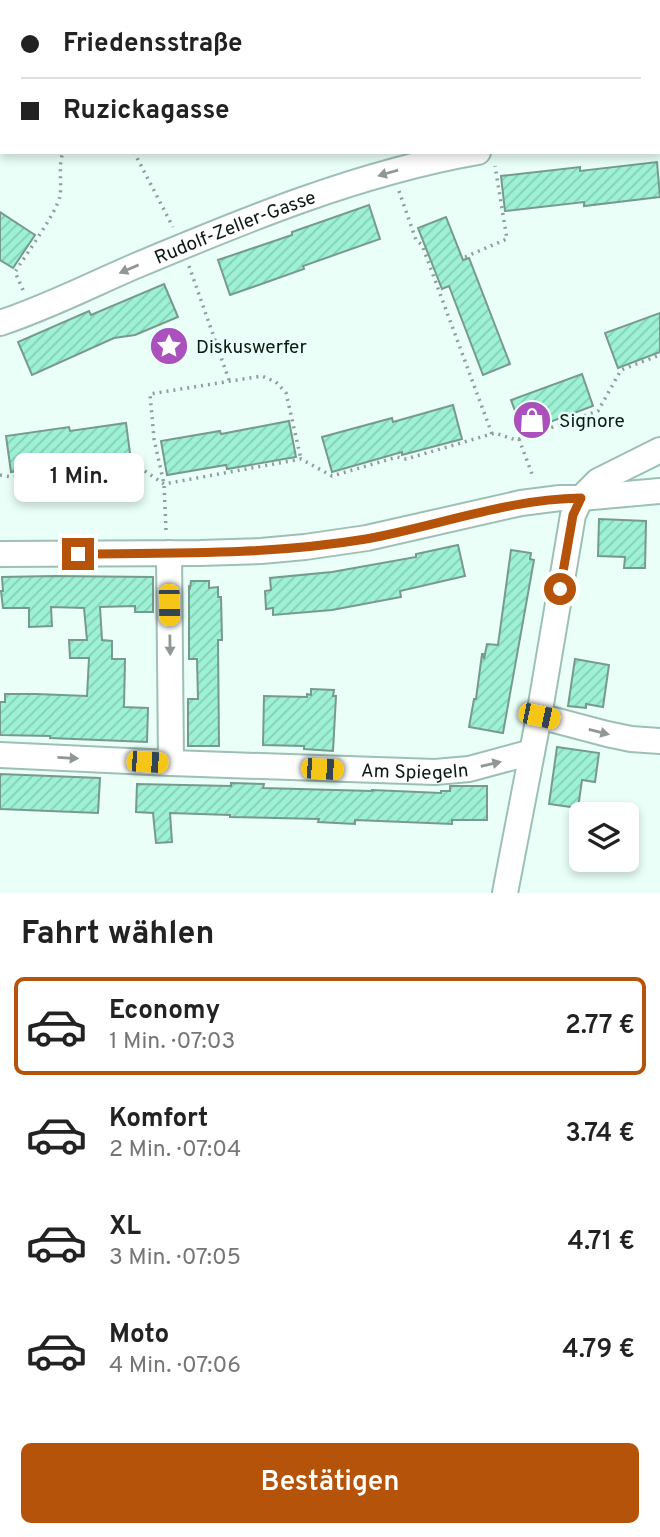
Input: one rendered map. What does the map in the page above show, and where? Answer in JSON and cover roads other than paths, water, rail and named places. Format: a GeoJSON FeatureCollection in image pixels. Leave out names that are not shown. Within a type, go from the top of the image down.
{"type":"FeatureCollection","features":[{"type":"Feature","properties":{"kind":"street","name":"Rudolf-Zeller-Gasse"},"geometry":{"type":"LineString","coordinates":[[0,323],[288,204],[393,172],[486,156]]}},
{"type":"Feature","properties":{"kind":"street"},"geometry":{"type":"LineString","coordinates":[[505,893],[539,716],[573,515],[581,498],[598,481],[660,450]]}},
{"type":"Feature","properties":{"kind":"street"},"geometry":{"type":"LineString","coordinates":[[0,554],[167,541],[261,551],[305,547],[367,538],[521,503],[660,491]]}},
{"type":"Feature","properties":{"kind":"street"},"geometry":{"type":"LineString","coordinates":[[167,541],[171,763]]}},
{"type":"Feature","properties":{"kind":"street"},"geometry":{"type":"LineString","coordinates":[[539,716],[607,734],[660,741]]}},
{"type":"Feature","properties":{"kind":"street","name":"Am Spiegeln"},"geometry":{"type":"LineString","coordinates":[[0,755],[435,772],[469,769],[532,752]]}},
{"type":"Feature","properties":{"kind":"place","name":"Diskuswerfer"},"geometry":{"type":"Point","coordinates":[169,346]}},
{"type":"Feature","properties":{"kind":"place","name":"Signore"},"geometry":{"type":"Point","coordinates":[532,420]}}]}
